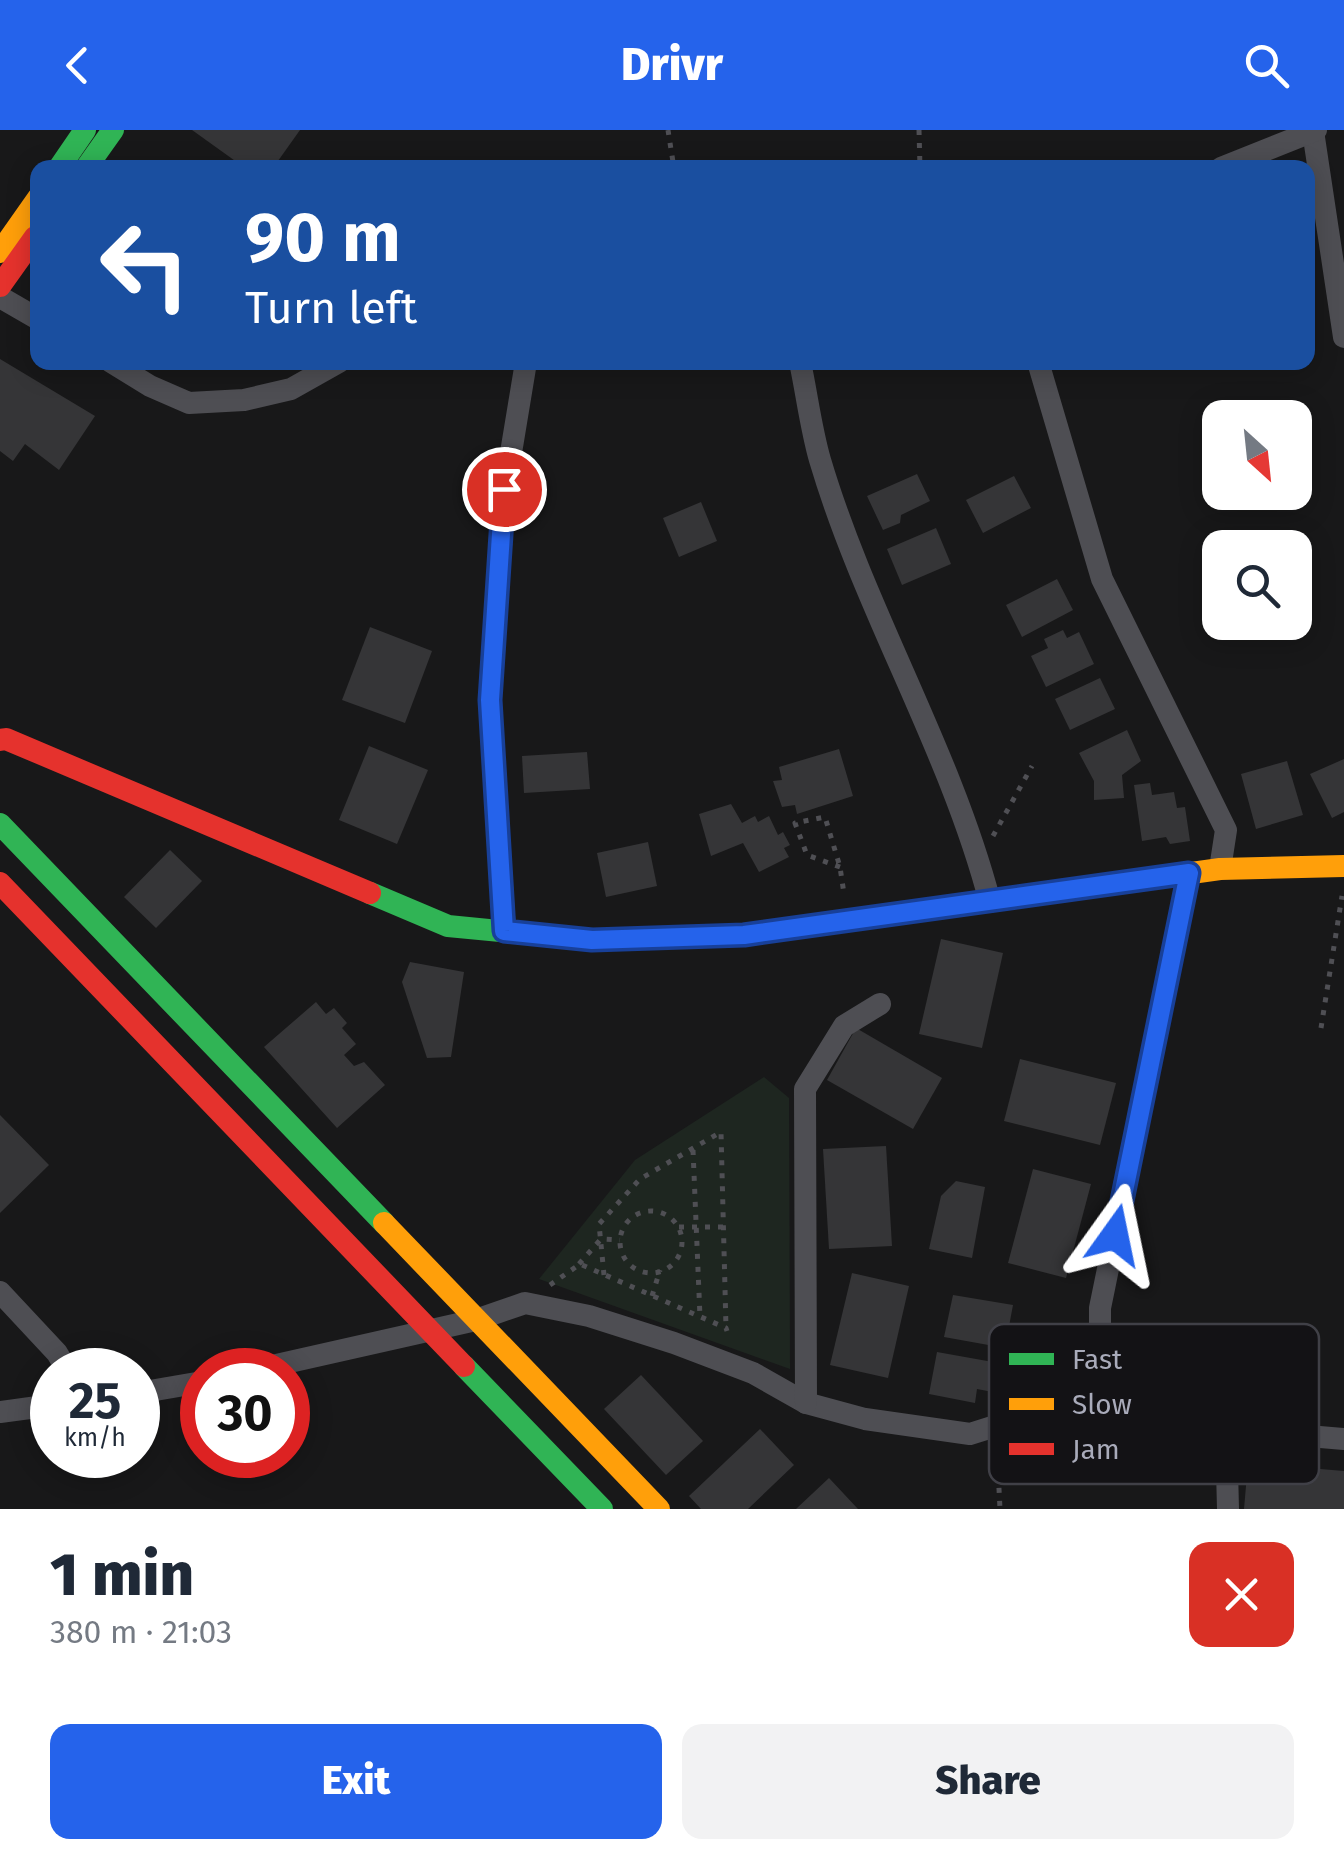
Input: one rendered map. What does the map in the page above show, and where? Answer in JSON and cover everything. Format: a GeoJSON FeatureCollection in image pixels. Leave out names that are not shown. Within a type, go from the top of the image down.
{"type":"FeatureCollection","features":[{"type":"Feature","properties":{"kind":"main road"},"geometry":{"type":"LineString","coordinates":[[64,160],[85,130]]}},
{"type":"Feature","properties":{"kind":"main road"},"geometry":{"type":"LineString","coordinates":[[91,160],[112,130]]}},
{"type":"Feature","properties":{"kind":"main road"},"geometry":{"type":"LineString","coordinates":[[0,252],[30,209]]}},
{"type":"Feature","properties":{"kind":"main road"},"geometry":{"type":"LineString","coordinates":[[0,286],[30,245]]}},
{"type":"Feature","properties":{"kind":"main road"},"geometry":{"type":"LineString","coordinates":[[0,740],[118,785],[448,926],[592,940],[744,935],[1220,869],[1344,866]]}},
{"type":"Feature","properties":{"kind":"main road"},"geometry":{"type":"LineString","coordinates":[[0,824],[659,1509]]}},
{"type":"Feature","properties":{"kind":"main road"},"geometry":{"type":"LineString","coordinates":[[0,883],[602,1509]]}},
{"type":"Feature","properties":{"kind":"street"},"geometry":{"type":"LineString","coordinates":[[1241,160],[1314,131],[1344,337]]}},
{"type":"Feature","properties":{"kind":"street"},"geometry":{"type":"LineString","coordinates":[[0,297],[30,314]]}},
{"type":"Feature","properties":{"kind":"street"},"geometry":{"type":"LineString","coordinates":[[124,370],[190,403],[244,400],[290,389],[324,370]]}},
{"type":"Feature","properties":{"kind":"street"},"geometry":{"type":"LineString","coordinates":[[504,931],[490,700],[504,489],[525,370]]}},
{"type":"Feature","properties":{"kind":"street"},"geometry":{"type":"LineString","coordinates":[[802,370],[825,474],[980,861],[990,902]]}},
{"type":"Feature","properties":{"kind":"street"},"geometry":{"type":"LineString","coordinates":[[1040,370],[1102,579],[1226,830],[1220,869]]}},
{"type":"Feature","properties":{"kind":"street"},"geometry":{"type":"LineString","coordinates":[[1100,1324],[1100,1308],[1189,873]]}},
{"type":"Feature","properties":{"kind":"street"},"geometry":{"type":"LineString","coordinates":[[806,1402],[805,1089],[844,1026],[880,1004]]}},
{"type":"Feature","properties":{"kind":"street"},"geometry":{"type":"LineString","coordinates":[[0,1292],[53,1348]]}},
{"type":"Feature","properties":{"kind":"street"},"geometry":{"type":"LineString","coordinates":[[310,1357],[476,1320],[525,1303],[589,1316],[729,1364],[806,1402],[865,1419],[970,1434],[989,1428]]}},
{"type":"Feature","properties":{"kind":"street"},"geometry":{"type":"LineString","coordinates":[[0,1412],[30,1407]]}},
{"type":"Feature","properties":{"kind":"street"},"geometry":{"type":"LineString","coordinates":[[1319,1437],[1344,1439]]}},
{"type":"Feature","properties":{"kind":"street"},"geometry":{"type":"LineString","coordinates":[[1227,1484],[1228,1509]]}},
{"type":"Feature","properties":{"kind":"path"},"geometry":{"type":"LineString","coordinates":[[668,130],[673,160]]}},
{"type":"Feature","properties":{"kind":"path"},"geometry":{"type":"LineString","coordinates":[[919,130],[920,160]]}},
{"type":"Feature","properties":{"kind":"path"},"geometry":{"type":"LineString","coordinates":[[980,861],[1032,766]]}},
{"type":"Feature","properties":{"kind":"path"},"geometry":{"type":"LineString","coordinates":[[840,867],[807,855],[795,822],[825,817],[840,867],[848,921]]}},
{"type":"Feature","properties":{"kind":"path"},"geometry":{"type":"LineString","coordinates":[[1320,1028],[1344,883]]}},
{"type":"Feature","properties":{"kind":"path"},"geometry":{"type":"LineString","coordinates":[[604,1275],[600,1224],[640,1179],[721,1132],[729,1364]]}},
{"type":"Feature","properties":{"kind":"path"},"geometry":{"type":"LineString","coordinates":[[693,1149],[700,1317]]}},
{"type":"Feature","properties":{"kind":"path"},"geometry":{"type":"LineString","coordinates":[[646,1212],[665,1214],[678,1228],[682,1236],[678,1256],[660,1270],[634,1267],[621,1251],[620,1240],[628,1222],[646,1212]]}},
{"type":"Feature","properties":{"kind":"path"},"geometry":{"type":"LineString","coordinates":[[678,1228],[724,1227]]}},
{"type":"Feature","properties":{"kind":"path"},"geometry":{"type":"LineString","coordinates":[[601,1239],[620,1240]]}},
{"type":"Feature","properties":{"kind":"path"},"geometry":{"type":"LineString","coordinates":[[576,1268],[601,1239]]}},
{"type":"Feature","properties":{"kind":"path"},"geometry":{"type":"LineString","coordinates":[[525,1303],[580,1264],[726,1328]]}},
{"type":"Feature","properties":{"kind":"path"},"geometry":{"type":"LineString","coordinates":[[652,1296],[660,1270]]}},
{"type":"Feature","properties":{"kind":"path"},"geometry":{"type":"LineString","coordinates":[[999,1484],[1000,1509]]}},
{"type":"Feature","properties":{"kind":"shaded area"},"geometry":{"type":"Polygon","coordinates":[[[764,1077],[789,1098],[790,1369],[539,1279],[635,1160],[764,1077]]]}},
{"type":"Feature","properties":{"kind":"building"},"geometry":{"type":"Polygon","coordinates":[[[192,130],[300,130],[279,160],[234,160],[192,130]]]}},
{"type":"Feature","properties":{"kind":"building"},"geometry":{"type":"Polygon","coordinates":[[[0,359],[95,416],[59,470],[25,444],[13,461],[0,451],[0,359]]]}},
{"type":"Feature","properties":{"kind":"building"},"geometry":{"type":"Polygon","coordinates":[[[917,474],[930,501],[901,515],[900,523],[883,530],[867,496],[917,474]]]}},
{"type":"Feature","properties":{"kind":"building"},"geometry":{"type":"Polygon","coordinates":[[[1014,476],[1031,508],[983,533],[966,500],[1014,476]]]}},
{"type":"Feature","properties":{"kind":"building"},"geometry":{"type":"Polygon","coordinates":[[[701,502],[717,541],[679,557],[663,518],[701,502]]]}},
{"type":"Feature","properties":{"kind":"building"},"geometry":{"type":"Polygon","coordinates":[[[936,528],[951,564],[902,585],[887,549],[936,528]]]}},
{"type":"Feature","properties":{"kind":"building"},"geometry":{"type":"Polygon","coordinates":[[[1057,579],[1073,610],[1022,637],[1006,605],[1057,579]]]}},
{"type":"Feature","properties":{"kind":"building"},"geometry":{"type":"Polygon","coordinates":[[[370,627],[432,651],[405,723],[342,700],[370,627]]]}},
{"type":"Feature","properties":{"kind":"building"},"geometry":{"type":"Polygon","coordinates":[[[1063,630],[1067,638],[1079,632],[1094,664],[1046,687],[1031,656],[1048,648],[1044,639],[1063,630]]]}},
{"type":"Feature","properties":{"kind":"building"},"geometry":{"type":"Polygon","coordinates":[[[1100,678],[1115,709],[1070,730],[1055,699],[1100,678]]]}},
{"type":"Feature","properties":{"kind":"building"},"geometry":{"type":"Polygon","coordinates":[[[1127,730],[1141,761],[1122,775],[1124,798],[1094,800],[1094,781],[1079,753],[1127,730]]]}},
{"type":"Feature","properties":{"kind":"building"},"geometry":{"type":"Polygon","coordinates":[[[369,746],[428,770],[397,844],[339,820],[369,746]]]}},
{"type":"Feature","properties":{"kind":"building"},"geometry":{"type":"Polygon","coordinates":[[[839,749],[853,796],[797,814],[795,805],[782,807],[773,781],[782,780],[779,767],[839,749]]]}},
{"type":"Feature","properties":{"kind":"building"},"geometry":{"type":"Polygon","coordinates":[[[587,752],[590,789],[524,793],[522,756],[587,752]]]}},
{"type":"Feature","properties":{"kind":"building"},"geometry":{"type":"Polygon","coordinates":[[[1344,759],[1344,812],[1332,818],[1310,774],[1344,759]]]}},
{"type":"Feature","properties":{"kind":"building"},"geometry":{"type":"Polygon","coordinates":[[[1287,761],[1303,815],[1256,829],[1241,774],[1287,761]]]}},
{"type":"Feature","properties":{"kind":"building"},"geometry":{"type":"Polygon","coordinates":[[[1150,783],[1152,795],[1174,792],[1177,808],[1185,807],[1190,841],[1170,844],[1166,837],[1142,841],[1134,785],[1150,783]]]}},
{"type":"Feature","properties":{"kind":"building"},"geometry":{"type":"Polygon","coordinates":[[[731,804],[742,823],[755,816],[758,822],[769,816],[778,835],[783,832],[790,845],[784,848],[789,857],[759,872],[743,843],[711,856],[699,814],[731,804]]]}},
{"type":"Feature","properties":{"kind":"building"},"geometry":{"type":"Polygon","coordinates":[[[648,842],[657,886],[606,897],[597,853],[648,842]]]}},
{"type":"Feature","properties":{"kind":"building"},"geometry":{"type":"Polygon","coordinates":[[[170,850],[202,881],[156,928],[124,897],[170,850]]]}},
{"type":"Feature","properties":{"kind":"building"},"geometry":{"type":"Polygon","coordinates":[[[941,939],[1003,953],[982,1048],[919,1034],[941,939]]]}},
{"type":"Feature","properties":{"kind":"building"},"geometry":{"type":"Polygon","coordinates":[[[410,962],[464,972],[451,1057],[427,1058],[402,982],[410,962]]]}},
{"type":"Feature","properties":{"kind":"building"},"geometry":{"type":"Polygon","coordinates":[[[316,1002],[326,1014],[334,1008],[347,1023],[342,1028],[356,1044],[344,1055],[354,1066],[364,1062],[385,1085],[337,1128],[264,1047],[316,1002]]]}},
{"type":"Feature","properties":{"kind":"building"},"geometry":{"type":"Polygon","coordinates":[[[856,1028],[942,1078],[913,1129],[827,1080],[856,1028]]]}},
{"type":"Feature","properties":{"kind":"building"},"geometry":{"type":"Polygon","coordinates":[[[1020,1059],[1116,1083],[1100,1145],[1004,1121],[1020,1059]]]}},
{"type":"Feature","properties":{"kind":"building"},"geometry":{"type":"Polygon","coordinates":[[[0,1115],[49,1165],[0,1213],[0,1115]]]}},
{"type":"Feature","properties":{"kind":"building"},"geometry":{"type":"Polygon","coordinates":[[[886,1146],[892,1246],[829,1249],[823,1149],[886,1146]]]}},
{"type":"Feature","properties":{"kind":"building"},"geometry":{"type":"Polygon","coordinates":[[[1033,1169],[1091,1184],[1066,1278],[1008,1263],[1033,1169]]]}},
{"type":"Feature","properties":{"kind":"building"},"geometry":{"type":"Polygon","coordinates":[[[956,1181],[985,1187],[972,1258],[929,1249],[941,1196],[956,1181]]]}},
{"type":"Feature","properties":{"kind":"building"},"geometry":{"type":"Polygon","coordinates":[[[852,1273],[909,1286],[888,1378],[830,1365],[852,1273]]]}},
{"type":"Feature","properties":{"kind":"building"},"geometry":{"type":"Polygon","coordinates":[[[953,1295],[1013,1305],[1009,1324],[989,1324],[989,1345],[944,1337],[953,1295]]]}},
{"type":"Feature","properties":{"kind":"building"},"geometry":{"type":"Polygon","coordinates":[[[937,1352],[989,1361],[989,1391],[977,1389],[975,1403],[929,1394],[937,1352]]]}},
{"type":"Feature","properties":{"kind":"building"},"geometry":{"type":"Polygon","coordinates":[[[641,1375],[703,1441],[666,1475],[604,1409],[641,1375]]]}},
{"type":"Feature","properties":{"kind":"building"},"geometry":{"type":"Polygon","coordinates":[[[760,1429],[794,1465],[748,1509],[701,1509],[689,1496],[760,1429]]]}},
{"type":"Feature","properties":{"kind":"building"},"geometry":{"type":"Polygon","coordinates":[[[1319,1469],[1344,1471],[1344,1509],[1244,1509],[1246,1484],[1319,1484],[1319,1469]]]}},
{"type":"Feature","properties":{"kind":"building"},"geometry":{"type":"Polygon","coordinates":[[[829,1478],[858,1509],[796,1509],[829,1478]]]}},
{"type":"Feature","properties":{"kind":"traffic: fast"},"geometry":{"type":"LineString","coordinates":[[64,160],[85,130]]}},
{"type":"Feature","properties":{"kind":"traffic: fast"},"geometry":{"type":"LineString","coordinates":[[92,160],[113,130]]}},
{"type":"Feature","properties":{"kind":"traffic: fast"},"geometry":{"type":"LineString","coordinates":[[0,824],[384,1223]]}},
{"type":"Feature","properties":{"kind":"traffic: fast"},"geometry":{"type":"LineString","coordinates":[[370,893],[448,926],[592,940],[744,935],[985,902]]}},
{"type":"Feature","properties":{"kind":"traffic: fast"},"geometry":{"type":"LineString","coordinates":[[464,1366],[602,1509]]}},
{"type":"Feature","properties":{"kind":"traffic: slow"},"geometry":{"type":"LineString","coordinates":[[0,252],[30,209]]}},
{"type":"Feature","properties":{"kind":"traffic: slow"},"geometry":{"type":"LineString","coordinates":[[985,902],[1220,869],[1344,866]]}},
{"type":"Feature","properties":{"kind":"traffic: slow"},"geometry":{"type":"LineString","coordinates":[[384,1223],[659,1509]]}},
{"type":"Feature","properties":{"kind":"traffic: jam"},"geometry":{"type":"LineString","coordinates":[[0,286],[30,244]]}},
{"type":"Feature","properties":{"kind":"traffic: jam"},"geometry":{"type":"LineString","coordinates":[[0,740],[6,739],[370,893]]}},
{"type":"Feature","properties":{"kind":"traffic: jam"},"geometry":{"type":"LineString","coordinates":[[0,883],[464,1366]]}},
{"type":"Feature","properties":{"kind":"route"},"geometry":{"type":"LineString","coordinates":[[504,489],[490,700],[504,931],[592,940],[744,935],[1189,873],[1115,1235]]}}]}
